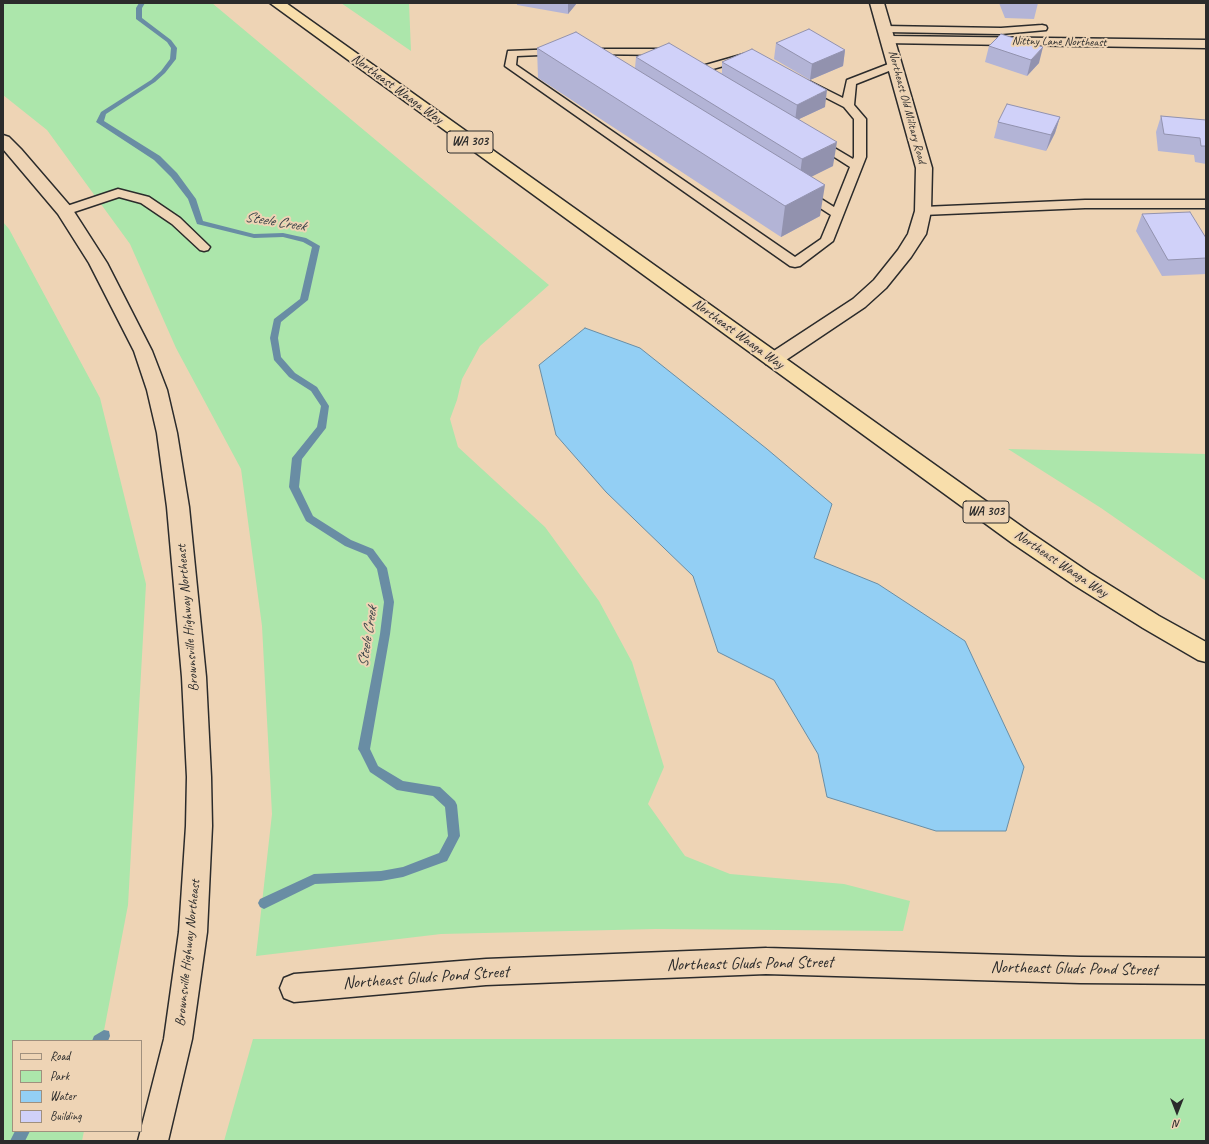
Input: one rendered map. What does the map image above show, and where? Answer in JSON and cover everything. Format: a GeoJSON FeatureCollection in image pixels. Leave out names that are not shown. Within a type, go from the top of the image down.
{"type":"FeatureCollection","features":[{"type":"Feature","properties":{"kind":"highway","name":"Northeast Waaga Way"},"geometry":{"type":"LineString","coordinates":[[277,3],[773,360],[1082,580],[1206,653]]}},
{"type":"Feature","properties":{"kind":"street","name":"Northeast Old Military Road"},"geometry":{"type":"LineString","coordinates":[[773,360],[859,303],[880,284],[905,253],[917,234],[923,211],[924,168],[877,3]]}},
{"type":"Feature","properties":{"kind":"street","name":"Nittny Lane Northeast"},"geometry":{"type":"LineString","coordinates":[[887,34],[1206,44]]}},
{"type":"Feature","properties":{"kind":"street","name":"Brownsville Highway Northeast"},"geometry":{"type":"LineString","coordinates":[[3,140],[35,174],[65,211],[98,263],[128,318],[143,351],[157,390],[168,441],[178,507],[194,677],[199,777],[197,878],[193,932],[178,1039],[153,1141]]}},
{"type":"Feature","properties":{"kind":"street","name":"Northeast Gluds Pond Street"},"geometry":{"type":"LineString","coordinates":[[294,988],[486,972],[766,961],[1080,970],[1206,971]]}},
{"type":"Feature","properties":{"kind":"lane"},"geometry":{"type":"LineString","coordinates":[[887,34],[1000,31],[1042,28]]}},
{"type":"Feature","properties":{"kind":"lane"},"geometry":{"type":"LineString","coordinates":[[567,52],[512,53],[510,66],[796,263],[827,241],[860,157],[860,119],[848,105],[800,80]]}},
{"type":"Feature","properties":{"kind":"lane"},"geometry":{"type":"LineString","coordinates":[[595,65],[575,52],[668,52],[711,78]]}},
{"type":"Feature","properties":{"kind":"lane"},"geometry":{"type":"LineString","coordinates":[[699,70],[752,54]]}},
{"type":"Feature","properties":{"kind":"lane"},"geometry":{"type":"LineString","coordinates":[[848,105],[851,82],[895,65]]}},
{"type":"Feature","properties":{"kind":"lane"},"geometry":{"type":"LineString","coordinates":[[810,138],[856,166]]}},
{"type":"Feature","properties":{"kind":"lane"},"geometry":{"type":"LineString","coordinates":[[790,185],[837,214]]}},
{"type":"Feature","properties":{"kind":"lane"},"geometry":{"type":"LineString","coordinates":[[65,211],[118,193],[145,200],[176,221],[204,247]]}},
{"type":"Feature","properties":{"kind":"lane"},"geometry":{"type":"LineString","coordinates":[[923,211],[1085,204],[1206,204]]}},
{"type":"Feature","properties":{"kind":"green space"},"geometry":{"type":"Polygon","coordinates":[[[3,3],[212,3],[549,285],[480,346],[462,379],[457,400],[450,419],[458,447],[545,527],[599,601],[632,662],[664,767],[648,804],[685,856],[730,874],[844,884],[910,901],[903,931],[656,929],[441,934],[256,956],[272,814],[262,626],[241,469],[176,348],[130,244],[47,130],[3,95],[3,3]]]}},
{"type":"Feature","properties":{"kind":"green space"},"geometry":{"type":"Polygon","coordinates":[[[341,3],[409,3],[411,51],[341,3]]]}},
{"type":"Feature","properties":{"kind":"green space"},"geometry":{"type":"Polygon","coordinates":[[[3,222],[9,229],[100,398],[146,584],[128,905],[102,1040],[12,1040],[12,1132],[84,1132],[82,1141],[3,1141],[3,222]]]}},
{"type":"Feature","properties":{"kind":"green space"},"geometry":{"type":"Polygon","coordinates":[[[1008,449],[1206,454],[1206,581],[1101,508],[1008,449]]]}},
{"type":"Feature","properties":{"kind":"green space"},"geometry":{"type":"Polygon","coordinates":[[[253,1039],[1206,1039],[1206,1141],[224,1141],[253,1039]]]}},
{"type":"Feature","properties":{"kind":"water"},"geometry":{"type":"Polygon","coordinates":[[[585,328],[640,348],[767,449],[832,504],[814,558],[878,584],[965,641],[1024,767],[1006,831],[936,831],[827,797],[818,754],[774,680],[718,652],[693,576],[606,492],[556,435],[539,365],[585,328]]]}},
{"type":"Feature","properties":{"kind":"building"},"geometry":{"type":"Polygon","coordinates":[[[809,29],[845,50],[812,64],[776,43],[809,29]]]}},
{"type":"Feature","properties":{"kind":"building"},"geometry":{"type":"Polygon","coordinates":[[[576,32],[825,185],[785,206],[537,48],[576,32]]]}},
{"type":"Feature","properties":{"kind":"building"},"geometry":{"type":"Polygon","coordinates":[[[1001,34],[1043,47],[1031,60],[989,46],[1001,34]]]}},
{"type":"Feature","properties":{"kind":"building"},"geometry":{"type":"Polygon","coordinates":[[[669,43],[837,142],[802,159],[636,57],[669,43]]]}},
{"type":"Feature","properties":{"kind":"building"},"geometry":{"type":"Polygon","coordinates":[[[752,49],[827,90],[797,105],[722,62],[752,49]]]}},
{"type":"Feature","properties":{"kind":"building"},"geometry":{"type":"Polygon","coordinates":[[[1007,104],[1060,117],[1051,135],[998,122],[1007,104]]]}},
{"type":"Feature","properties":{"kind":"building"},"geometry":{"type":"Polygon","coordinates":[[[1161,116],[1206,120],[1206,146],[1201,146],[1200,138],[1164,134],[1161,116]]]}},
{"type":"Feature","properties":{"kind":"building"},"geometry":{"type":"Polygon","coordinates":[[[1190,212],[1206,238],[1206,258],[1168,260],[1142,214],[1190,212]]]}},
{"type":"Feature","properties":{"kind":"waterway","name":"Steele Creek"},"geometry":{"type":"LineString","coordinates":[[142,3],[139,8],[139,19],[169,41],[174,48],[173,59],[163,72],[153,81],[103,113],[100,122],[157,158],[174,175],[192,199],[200,222],[254,236],[283,235],[306,240],[316,246],[304,300],[277,321],[274,338],[277,358],[292,375],[314,389],[325,406],[321,428],[297,458],[294,487],[309,518],[348,543],[370,552],[382,568],[389,602],[385,634],[364,749],[374,769],[401,786],[436,791],[451,805],[454,836],[443,857],[403,872],[381,876],[314,879],[264,903]]}},
{"type":"Feature","properties":{"kind":"waterway","name":"Steele Creek"},"geometry":{"type":"LineString","coordinates":[[100,1040],[104,1036]]}},
{"type":"Feature","properties":{"kind":"waterway","name":"Steele Creek"},"geometry":{"type":"LineString","coordinates":[[17,1141],[22,1132]]}}]}
